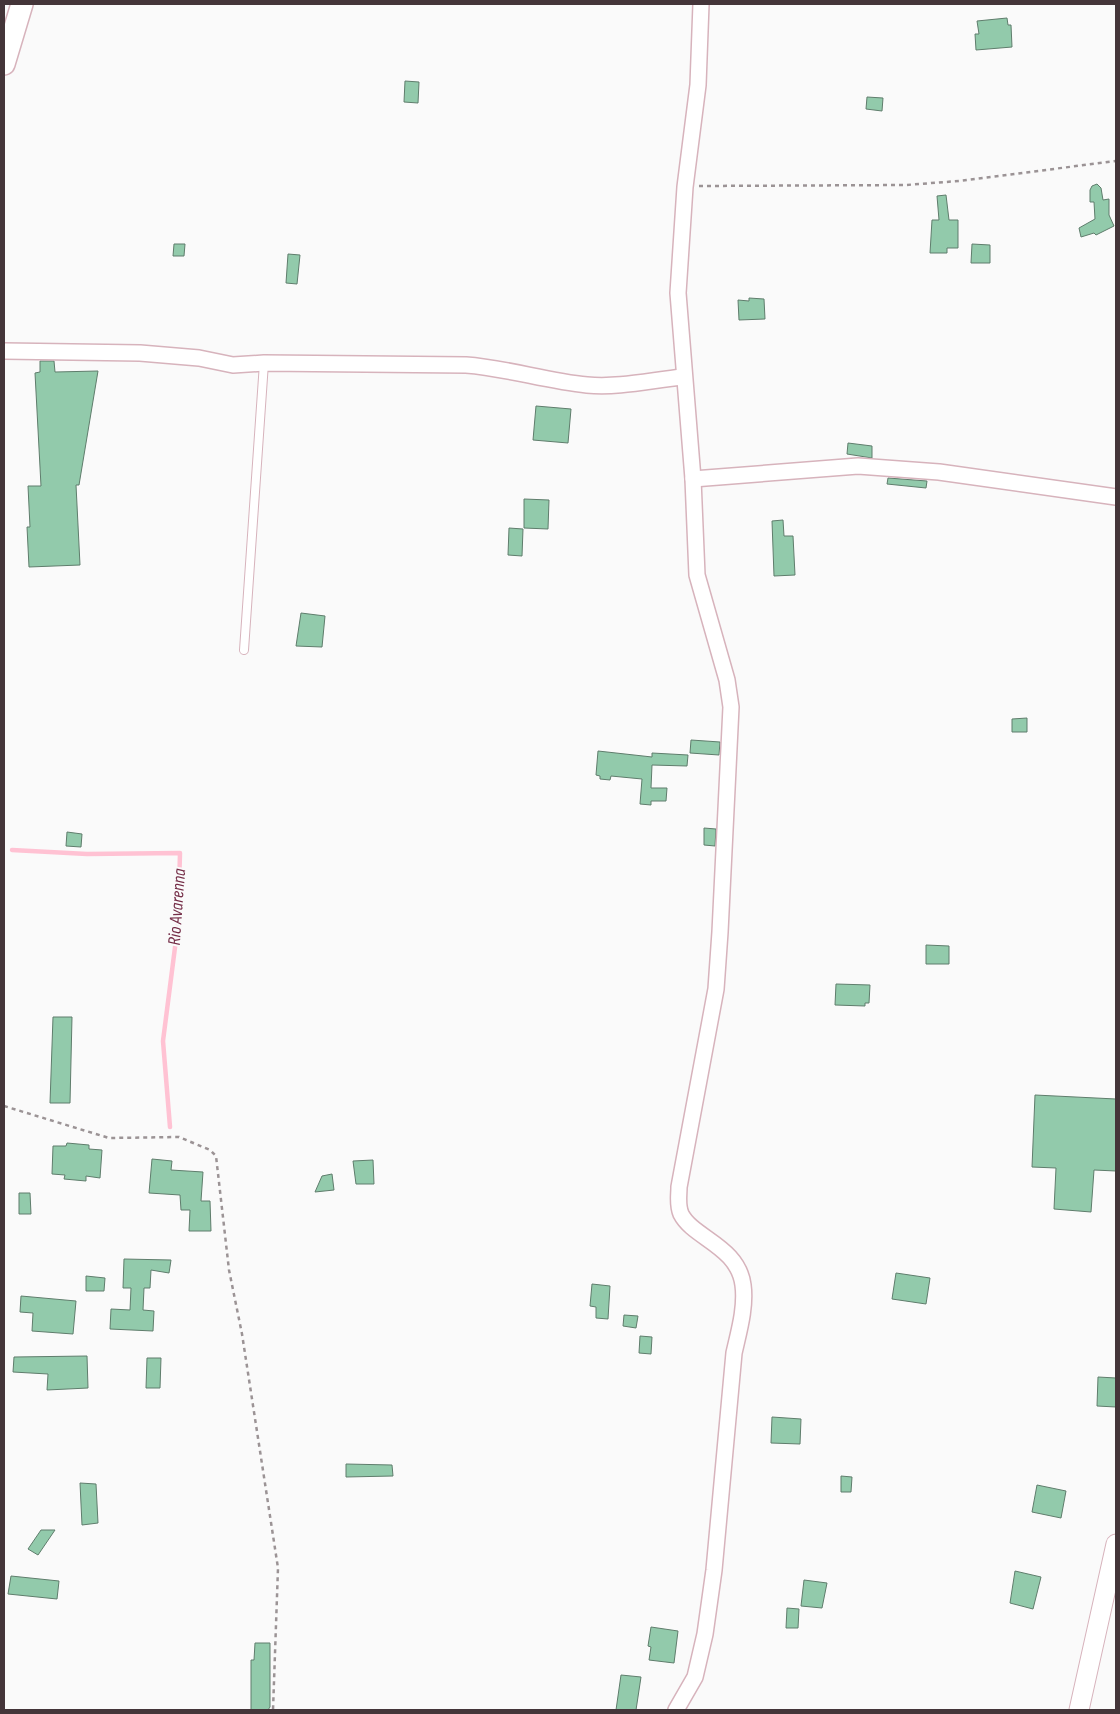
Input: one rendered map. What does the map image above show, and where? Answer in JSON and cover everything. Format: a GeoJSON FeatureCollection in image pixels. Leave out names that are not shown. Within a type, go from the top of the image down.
{"type":"FeatureCollection","features":[{"type":"Feature","properties":{"kind":"main road"},"geometry":{"type":"LineString","coordinates":[[4,64],[22,4]]}},
{"type":"Feature","properties":{"kind":"street"},"geometry":{"type":"LineString","coordinates":[[676,1710],[695,1677],[705,1634],[714,1570],[734,1353],[741,1321],[743,1285],[739,1272],[730,1257],[682,1215],[679,1206],[679,1187],[716,989],[731,707],[727,680],[697,575],[693,479],[683,378],[678,293],[685,187],[698,85],[701,4]]}},
{"type":"Feature","properties":{"kind":"street"},"geometry":{"type":"LineString","coordinates":[[4,351],[140,353],[198,358],[233,365],[264,363],[489,367],[589,385],[613,385],[683,378]]}},
{"type":"Feature","properties":{"kind":"street"},"geometry":{"type":"LineString","coordinates":[[693,479],[858,466],[939,472],[1116,497]]}},
{"type":"Feature","properties":{"kind":"street"},"geometry":{"type":"LineString","coordinates":[[1079,1710],[1116,1544]]}},
{"type":"Feature","properties":{"kind":"lane"},"geometry":{"type":"LineString","coordinates":[[244,650],[264,363]]}},
{"type":"Feature","properties":{"kind":"path"},"geometry":{"type":"LineString","coordinates":[[685,187],[914,184],[959,181],[1116,161]]}},
{"type":"Feature","properties":{"kind":"path"},"geometry":{"type":"LineString","coordinates":[[4,1106],[109,1138],[179,1137],[210,1150],[216,1156],[229,1270],[242,1334],[278,1568],[274,1710]]}},
{"type":"Feature","properties":{"kind":"building"},"geometry":{"type":"Polygon","coordinates":[[[1007,18],[1008,25],[1011,25],[1012,47],[976,50],[975,34],[979,34],[977,21],[1007,18]]]}},
{"type":"Feature","properties":{"kind":"building"},"geometry":{"type":"Polygon","coordinates":[[[405,81],[419,82],[418,103],[404,102],[405,81]]]}},
{"type":"Feature","properties":{"kind":"building"},"geometry":{"type":"Polygon","coordinates":[[[867,97],[883,98],[882,111],[866,109],[867,97]]]}},
{"type":"Feature","properties":{"kind":"building"},"geometry":{"type":"Polygon","coordinates":[[[1097,184],[1101,188],[1103,200],[1109,199],[1109,215],[1114,226],[1096,235],[1094,233],[1081,237],[1079,228],[1095,219],[1094,202],[1090,202],[1090,190],[1092,186],[1097,184]]]}},
{"type":"Feature","properties":{"kind":"building"},"geometry":{"type":"Polygon","coordinates":[[[946,195],[949,220],[958,220],[958,248],[947,248],[947,253],[930,253],[932,220],[939,220],[937,196],[946,195]]]}},
{"type":"Feature","properties":{"kind":"building"},"geometry":{"type":"Polygon","coordinates":[[[174,244],[185,244],[184,256],[173,256],[174,244]]]}},
{"type":"Feature","properties":{"kind":"building"},"geometry":{"type":"Polygon","coordinates":[[[972,244],[990,245],[990,263],[971,263],[972,244]]]}},
{"type":"Feature","properties":{"kind":"building"},"geometry":{"type":"Polygon","coordinates":[[[288,254],[300,255],[297,284],[286,283],[288,254]]]}},
{"type":"Feature","properties":{"kind":"building"},"geometry":{"type":"Polygon","coordinates":[[[749,298],[764,299],[765,319],[739,320],[738,300],[749,301],[749,298]]]}},
{"type":"Feature","properties":{"kind":"building"},"geometry":{"type":"Polygon","coordinates":[[[40,361],[54,361],[55,372],[98,371],[79,485],[76,485],[80,565],[29,567],[27,527],[30,527],[28,486],[41,486],[35,373],[40,372],[40,361]]]}},
{"type":"Feature","properties":{"kind":"building"},"geometry":{"type":"Polygon","coordinates":[[[536,406],[571,409],[568,443],[533,440],[536,406]]]}},
{"type":"Feature","properties":{"kind":"building"},"geometry":{"type":"Polygon","coordinates":[[[848,443],[872,446],[872,458],[847,454],[848,443]]]}},
{"type":"Feature","properties":{"kind":"building"},"geometry":{"type":"Polygon","coordinates":[[[888,478],[927,481],[926,488],[887,484],[888,478]]]}},
{"type":"Feature","properties":{"kind":"building"},"geometry":{"type":"Polygon","coordinates":[[[524,499],[549,500],[548,529],[524,528],[524,499]]]}},
{"type":"Feature","properties":{"kind":"building"},"geometry":{"type":"Polygon","coordinates":[[[783,520],[784,536],[793,536],[795,575],[774,576],[772,521],[783,520]]]}},
{"type":"Feature","properties":{"kind":"building"},"geometry":{"type":"Polygon","coordinates":[[[509,528],[523,529],[522,556],[508,555],[509,528]]]}},
{"type":"Feature","properties":{"kind":"building"},"geometry":{"type":"Polygon","coordinates":[[[301,613],[325,616],[322,647],[296,646],[301,613]]]}},
{"type":"Feature","properties":{"kind":"building"},"geometry":{"type":"Polygon","coordinates":[[[1027,718],[1027,732],[1012,732],[1012,719],[1027,718]]]}},
{"type":"Feature","properties":{"kind":"building"},"geometry":{"type":"Polygon","coordinates":[[[691,740],[720,742],[719,755],[690,753],[691,740]]]}},
{"type":"Feature","properties":{"kind":"building"},"geometry":{"type":"Polygon","coordinates":[[[598,751],[652,757],[652,753],[688,755],[687,766],[652,765],[651,788],[667,788],[666,801],[651,801],[651,805],[640,804],[642,779],[611,776],[610,780],[600,779],[600,776],[596,775],[598,751]]]}},
{"type":"Feature","properties":{"kind":"building"},"geometry":{"type":"Polygon","coordinates":[[[704,828],[716,829],[715,846],[704,845],[704,828]]]}},
{"type":"Feature","properties":{"kind":"building"},"geometry":{"type":"Polygon","coordinates":[[[67,832],[82,834],[81,847],[66,846],[67,832]]]}},
{"type":"Feature","properties":{"kind":"building"},"geometry":{"type":"Polygon","coordinates":[[[926,945],[949,946],[949,964],[926,964],[926,945]]]}},
{"type":"Feature","properties":{"kind":"building"},"geometry":{"type":"Polygon","coordinates":[[[836,984],[870,985],[869,1003],[865,1003],[865,1006],[835,1005],[836,984]]]}},
{"type":"Feature","properties":{"kind":"building"},"geometry":{"type":"Polygon","coordinates":[[[53,1017],[72,1017],[70,1103],[50,1103],[53,1017]]]}},
{"type":"Feature","properties":{"kind":"building"},"geometry":{"type":"Polygon","coordinates":[[[1035,1095],[1116,1099],[1116,1171],[1094,1170],[1091,1212],[1054,1209],[1056,1168],[1032,1167],[1035,1095]]]}},
{"type":"Feature","properties":{"kind":"building"},"geometry":{"type":"Polygon","coordinates":[[[67,1143],[89,1145],[89,1149],[102,1150],[100,1178],[86,1176],[86,1181],[64,1179],[65,1175],[52,1174],[53,1146],[66,1146],[67,1143]]]}},
{"type":"Feature","properties":{"kind":"building"},"geometry":{"type":"Polygon","coordinates":[[[152,1159],[172,1161],[171,1170],[203,1172],[201,1201],[210,1201],[211,1231],[189,1231],[190,1210],[181,1210],[180,1195],[149,1193],[152,1159]]]}},
{"type":"Feature","properties":{"kind":"building"},"geometry":{"type":"Polygon","coordinates":[[[373,1160],[374,1184],[356,1184],[353,1161],[373,1160]]]}},
{"type":"Feature","properties":{"kind":"building"},"geometry":{"type":"Polygon","coordinates":[[[332,1174],[334,1190],[315,1192],[322,1176],[332,1174]]]}},
{"type":"Feature","properties":{"kind":"building"},"geometry":{"type":"Polygon","coordinates":[[[19,1193],[30,1193],[31,1214],[19,1214],[19,1193]]]}},
{"type":"Feature","properties":{"kind":"building"},"geometry":{"type":"Polygon","coordinates":[[[124,1259],[171,1260],[169,1273],[151,1270],[150,1288],[144,1288],[143,1310],[154,1311],[153,1331],[110,1329],[111,1309],[130,1310],[131,1288],[123,1288],[124,1259]]]}},
{"type":"Feature","properties":{"kind":"building"},"geometry":{"type":"Polygon","coordinates":[[[896,1273],[930,1278],[926,1304],[892,1299],[896,1273]]]}},
{"type":"Feature","properties":{"kind":"building"},"geometry":{"type":"Polygon","coordinates":[[[86,1276],[105,1278],[104,1291],[86,1291],[86,1276]]]}},
{"type":"Feature","properties":{"kind":"building"},"geometry":{"type":"Polygon","coordinates":[[[592,1284],[610,1286],[608,1319],[596,1318],[596,1307],[590,1306],[592,1284]]]}},
{"type":"Feature","properties":{"kind":"building"},"geometry":{"type":"Polygon","coordinates":[[[21,1296],[76,1301],[73,1334],[32,1331],[33,1313],[20,1312],[21,1296]]]}},
{"type":"Feature","properties":{"kind":"building"},"geometry":{"type":"Polygon","coordinates":[[[624,1315],[638,1316],[636,1328],[623,1326],[624,1315]]]}},
{"type":"Feature","properties":{"kind":"building"},"geometry":{"type":"Polygon","coordinates":[[[640,1336],[652,1337],[651,1354],[639,1353],[640,1336]]]}},
{"type":"Feature","properties":{"kind":"building"},"geometry":{"type":"Polygon","coordinates":[[[87,1356],[88,1388],[47,1390],[48,1374],[13,1372],[14,1357],[87,1356]]]}},
{"type":"Feature","properties":{"kind":"building"},"geometry":{"type":"Polygon","coordinates":[[[147,1358],[161,1358],[160,1388],[146,1388],[147,1358]]]}},
{"type":"Feature","properties":{"kind":"building"},"geometry":{"type":"Polygon","coordinates":[[[1098,1377],[1116,1378],[1116,1407],[1097,1406],[1098,1377]]]}},
{"type":"Feature","properties":{"kind":"building"},"geometry":{"type":"Polygon","coordinates":[[[772,1417],[801,1419],[800,1444],[771,1443],[772,1417]]]}},
{"type":"Feature","properties":{"kind":"building"},"geometry":{"type":"Polygon","coordinates":[[[346,1464],[392,1465],[393,1476],[346,1477],[346,1464]]]}},
{"type":"Feature","properties":{"kind":"building"},"geometry":{"type":"Polygon","coordinates":[[[841,1476],[852,1477],[851,1492],[841,1492],[841,1476]]]}},
{"type":"Feature","properties":{"kind":"building"},"geometry":{"type":"Polygon","coordinates":[[[80,1483],[96,1484],[98,1523],[82,1525],[80,1483]]]}},
{"type":"Feature","properties":{"kind":"building"},"geometry":{"type":"Polygon","coordinates":[[[1037,1485],[1066,1491],[1061,1518],[1032,1512],[1037,1485]]]}},
{"type":"Feature","properties":{"kind":"building"},"geometry":{"type":"Polygon","coordinates":[[[41,1530],[55,1530],[38,1555],[28,1549],[41,1530]]]}},
{"type":"Feature","properties":{"kind":"building"},"geometry":{"type":"Polygon","coordinates":[[[1015,1571],[1041,1577],[1033,1609],[1010,1603],[1015,1571]]]}},
{"type":"Feature","properties":{"kind":"building"},"geometry":{"type":"Polygon","coordinates":[[[11,1576],[59,1581],[57,1599],[8,1594],[11,1576]]]}},
{"type":"Feature","properties":{"kind":"building"},"geometry":{"type":"Polygon","coordinates":[[[804,1580],[827,1583],[822,1608],[801,1606],[804,1580]]]}},
{"type":"Feature","properties":{"kind":"building"},"geometry":{"type":"Polygon","coordinates":[[[787,1608],[799,1609],[798,1628],[786,1628],[787,1608]]]}},
{"type":"Feature","properties":{"kind":"building"},"geometry":{"type":"Polygon","coordinates":[[[651,1627],[678,1631],[674,1663],[649,1660],[651,1647],[648,1646],[651,1627]]]}},
{"type":"Feature","properties":{"kind":"building"},"geometry":{"type":"Polygon","coordinates":[[[255,1643],[270,1643],[270,1707],[268,1710],[251,1710],[251,1660],[254,1660],[255,1643]]]}},
{"type":"Feature","properties":{"kind":"building"},"geometry":{"type":"Polygon","coordinates":[[[621,1675],[641,1677],[636,1710],[616,1710],[621,1675]]]}},
{"type":"Feature","properties":{"kind":"waterway","name":"Rio Avarenna"},"geometry":{"type":"LineString","coordinates":[[12,850],[87,854],[180,853],[178,924],[163,1041],[170,1127]]}}]}
